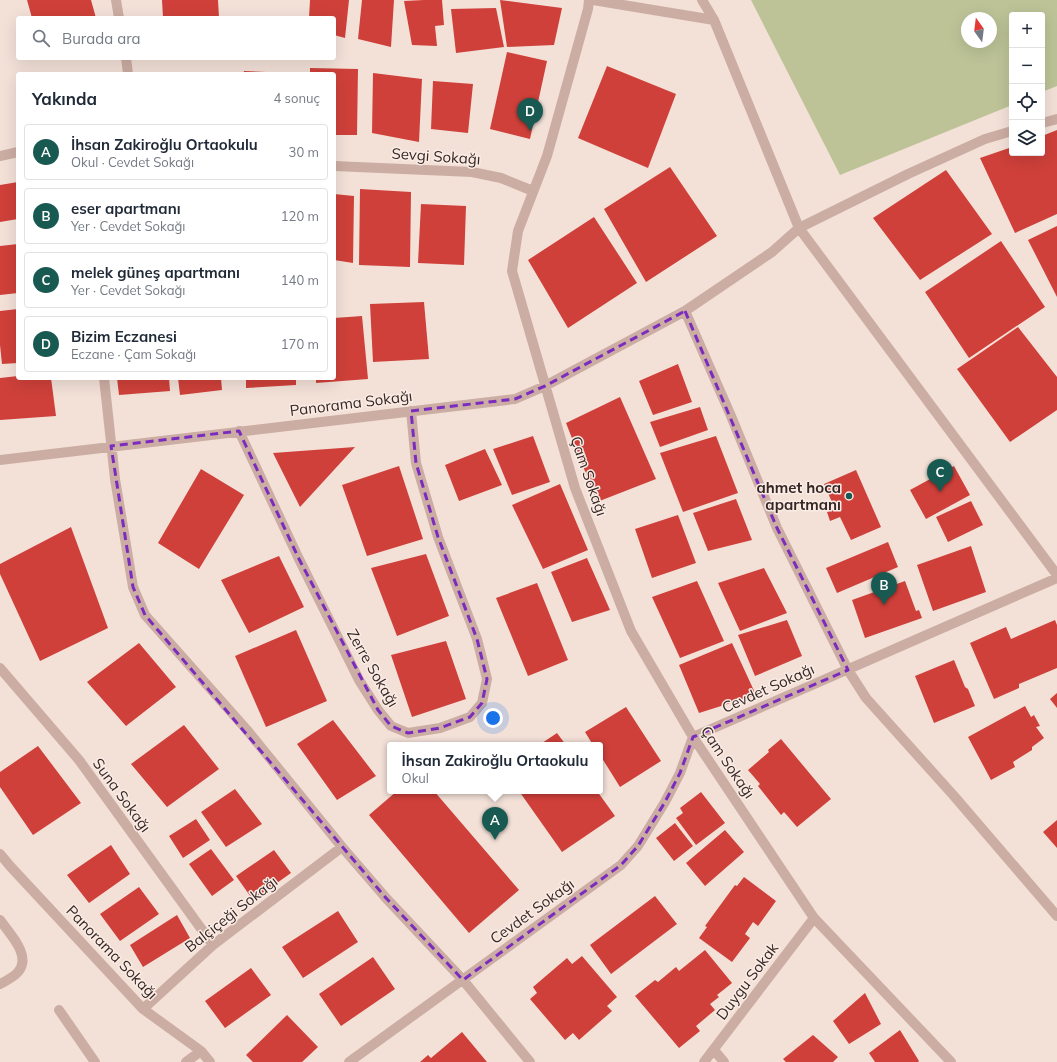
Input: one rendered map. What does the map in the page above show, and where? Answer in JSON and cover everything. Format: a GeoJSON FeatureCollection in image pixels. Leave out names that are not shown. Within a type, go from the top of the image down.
{"type":"FeatureCollection","features":[{"type":"Feature","properties":{"kind":"street"},"geometry":{"type":"LineString","coordinates":[[116,0],[119,16]]}},
{"type":"Feature","properties":{"kind":"street","name":"Çam Sokağı"},"geometry":{"type":"LineString","coordinates":[[589,0],[588,9],[547,156],[518,231],[512,271],[574,488],[631,632],[693,737],[814,918],[951,1062]]}},
{"type":"Feature","properties":{"kind":"street"},"geometry":{"type":"LineString","coordinates":[[593,0],[714,20]]}},
{"type":"Feature","properties":{"kind":"street"},"geometry":{"type":"LineString","coordinates":[[702,0],[714,20],[800,228],[1057,575]]}},
{"type":"Feature","properties":{"kind":"street"},"geometry":{"type":"LineString","coordinates":[[126,60],[128,72]]}},
{"type":"Feature","properties":{"kind":"street"},"geometry":{"type":"LineString","coordinates":[[1045,122],[1057,119]]}},
{"type":"Feature","properties":{"kind":"street","name":"Panorama Sokağı"},"geometry":{"type":"LineString","coordinates":[[0,460],[514,399],[545,386],[685,311],[772,252],[800,228],[908,174],[985,139],[1009,133]]}},
{"type":"Feature","properties":{"kind":"street"},"geometry":{"type":"LineString","coordinates":[[0,156],[16,152]]}},
{"type":"Feature","properties":{"kind":"street","name":"Sevgi Sokağı"},"geometry":{"type":"LineString","coordinates":[[336,166],[472,172],[501,178],[534,191]]}},
{"type":"Feature","properties":{"kind":"street"},"geometry":{"type":"LineString","coordinates":[[685,311],[731,416],[777,528],[848,670],[866,698],[950,792],[1057,916]]}},
{"type":"Feature","properties":{"kind":"street"},"geometry":{"type":"LineString","coordinates":[[104,380],[115,479],[133,587],[145,615],[247,730],[342,847],[386,898],[463,980],[530,1062]]}},
{"type":"Feature","properties":{"kind":"street","name":"Zerre Sokağı"},"geometry":{"type":"LineString","coordinates":[[239,431],[298,558],[359,680],[378,710],[391,726],[408,733],[440,728],[470,717],[482,704],[487,679],[477,639],[438,537],[416,462],[411,411]]}},
{"type":"Feature","properties":{"kind":"street","name":"Cevdet Sokağı"},"geometry":{"type":"LineString","coordinates":[[349,1062],[621,865],[638,846],[665,802],[680,773],[693,737],[1057,578]]}},
{"type":"Feature","properties":{"kind":"street","name":"Suna Sokağı"},"geometry":{"type":"LineString","coordinates":[[0,668],[79,760],[213,945]]}},
{"type":"Feature","properties":{"kind":"street","name":"Balçiçeği Sokağı"},"geometry":{"type":"LineString","coordinates":[[143,1009],[213,945],[342,847]]}},
{"type":"Feature","properties":{"kind":"street","name":"Panorama Sokağı"},"geometry":{"type":"LineString","coordinates":[[0,854],[143,1009],[200,1051],[210,1062]]}},
{"type":"Feature","properties":{"kind":"street","name":"Duygu Sokak"},"geometry":{"type":"LineString","coordinates":[[704,1062],[814,918]]}},
{"type":"Feature","properties":{"kind":"street"},"geometry":{"type":"LineString","coordinates":[[0,920],[21,950],[24,962],[18,972],[0,984]]}},
{"type":"Feature","properties":{"kind":"street"},"geometry":{"type":"LineString","coordinates":[[59,1010],[95,1062]]}},
{"type":"Feature","properties":{"kind":"street"},"geometry":{"type":"LineString","coordinates":[[714,1050],[724,1062]]}},
{"type":"Feature","properties":{"kind":"street"},"geometry":{"type":"LineString","coordinates":[[186,1062],[200,1051]]}},
{"type":"Feature","properties":{"kind":"highlighted area"},"geometry":{"type":"Polygon","coordinates":[[[685,311],[777,528],[848,670],[693,737],[680,773],[665,802],[638,846],[621,865],[463,980],[386,898],[145,615],[133,587],[111,446],[239,431],[298,557],[378,710],[391,726],[408,733],[440,728],[470,717],[482,703],[487,679],[477,639],[438,537],[416,463],[411,411],[515,399],[545,386],[685,311]]]}},
{"type":"Feature","properties":{"kind":"green space"},"geometry":{"type":"Polygon","coordinates":[[[751,0],[1057,0],[1057,86],[1045,91],[1045,12],[1009,12],[1009,106],[840,175],[751,0]]]}},
{"type":"Feature","properties":{"kind":"building"},"geometry":{"type":"Polygon","coordinates":[[[27,0],[91,0],[95,16],[31,16],[27,0]]]}},
{"type":"Feature","properties":{"kind":"building"},"geometry":{"type":"Polygon","coordinates":[[[162,0],[218,0],[219,16],[163,16],[162,0]]]}},
{"type":"Feature","properties":{"kind":"building"},"geometry":{"type":"Polygon","coordinates":[[[310,0],[349,0],[345,38],[336,36],[336,16],[309,16],[310,0]]]}},
{"type":"Feature","properties":{"kind":"building"},"geometry":{"type":"Polygon","coordinates":[[[362,0],[394,0],[391,47],[358,39],[362,0]]]}},
{"type":"Feature","properties":{"kind":"building"},"geometry":{"type":"Polygon","coordinates":[[[442,0],[444,25],[435,26],[437,46],[412,45],[404,1],[442,0]]]}},
{"type":"Feature","properties":{"kind":"building"},"geometry":{"type":"Polygon","coordinates":[[[500,0],[562,8],[554,45],[507,47],[500,0]]]}},
{"type":"Feature","properties":{"kind":"building"},"geometry":{"type":"Polygon","coordinates":[[[496,8],[504,47],[456,53],[451,9],[496,8]]]}},
{"type":"Feature","properties":{"kind":"building"},"geometry":{"type":"Polygon","coordinates":[[[507,52],[547,61],[530,139],[490,129],[507,52]]]}},
{"type":"Feature","properties":{"kind":"building"},"geometry":{"type":"Polygon","coordinates":[[[607,66],[676,94],[648,168],[578,138],[607,66]]]}},
{"type":"Feature","properties":{"kind":"building"},"geometry":{"type":"Polygon","coordinates":[[[310,68],[358,69],[357,135],[336,135],[336,72],[310,72],[310,68]]]}},
{"type":"Feature","properties":{"kind":"building"},"geometry":{"type":"Polygon","coordinates":[[[244,71],[267,72],[244,72],[244,71]]]}},
{"type":"Feature","properties":{"kind":"building"},"geometry":{"type":"Polygon","coordinates":[[[373,73],[422,79],[419,142],[372,133],[373,73]]]}},
{"type":"Feature","properties":{"kind":"building"},"geometry":{"type":"Polygon","coordinates":[[[433,81],[473,84],[468,133],[431,129],[433,81]]]}},
{"type":"Feature","properties":{"kind":"building"},"geometry":{"type":"Polygon","coordinates":[[[1057,130],[1057,214],[1015,233],[980,158],[1009,148],[1009,156],[1045,156],[1045,135],[1057,130]]]}},
{"type":"Feature","properties":{"kind":"building"},"geometry":{"type":"Polygon","coordinates":[[[670,167],[717,236],[646,282],[604,209],[670,167]]]}},
{"type":"Feature","properties":{"kind":"building"},"geometry":{"type":"Polygon","coordinates":[[[946,170],[992,234],[920,280],[873,218],[946,170]]]}},
{"type":"Feature","properties":{"kind":"building"},"geometry":{"type":"Polygon","coordinates":[[[16,182],[16,219],[0,222],[0,185],[16,182]]]}},
{"type":"Feature","properties":{"kind":"building"},"geometry":{"type":"Polygon","coordinates":[[[360,189],[411,192],[410,267],[359,265],[360,189]]]}},
{"type":"Feature","properties":{"kind":"building"},"geometry":{"type":"Polygon","coordinates":[[[336,194],[354,196],[353,263],[336,260],[336,194]]]}},
{"type":"Feature","properties":{"kind":"building"},"geometry":{"type":"Polygon","coordinates":[[[421,204],[466,206],[464,265],[418,263],[421,204]]]}},
{"type":"Feature","properties":{"kind":"building"},"geometry":{"type":"Polygon","coordinates":[[[594,217],[637,283],[568,328],[528,260],[594,217]]]}},
{"type":"Feature","properties":{"kind":"building"},"geometry":{"type":"Polygon","coordinates":[[[1057,226],[1057,297],[1028,240],[1057,226]]]}},
{"type":"Feature","properties":{"kind":"building"},"geometry":{"type":"Polygon","coordinates":[[[1001,241],[1045,307],[969,358],[925,292],[1001,241]]]}},
{"type":"Feature","properties":{"kind":"building"},"geometry":{"type":"Polygon","coordinates":[[[16,244],[16,293],[0,295],[0,246],[16,244]]]}},
{"type":"Feature","properties":{"kind":"building"},"geometry":{"type":"Polygon","coordinates":[[[424,302],[429,359],[373,362],[370,304],[424,302]]]}},
{"type":"Feature","properties":{"kind":"building"},"geometry":{"type":"Polygon","coordinates":[[[16,309],[16,363],[2,364],[0,345],[0,311],[16,309]]]}},
{"type":"Feature","properties":{"kind":"building"},"geometry":{"type":"Polygon","coordinates":[[[362,316],[368,379],[316,383],[316,380],[336,380],[336,318],[362,316]]]}},
{"type":"Feature","properties":{"kind":"building"},"geometry":{"type":"Polygon","coordinates":[[[1018,327],[1057,377],[1057,410],[1010,442],[957,369],[1018,327]]]}},
{"type":"Feature","properties":{"kind":"building"},"geometry":{"type":"Polygon","coordinates":[[[678,364],[692,402],[653,415],[639,381],[678,364]]]}},
{"type":"Feature","properties":{"kind":"building"},"geometry":{"type":"Polygon","coordinates":[[[16,376],[16,380],[51,380],[56,416],[0,420],[0,378],[16,376]]]}},
{"type":"Feature","properties":{"kind":"building"},"geometry":{"type":"Polygon","coordinates":[[[117,380],[169,380],[170,391],[119,395],[117,380]]]}},
{"type":"Feature","properties":{"kind":"building"},"geometry":{"type":"Polygon","coordinates":[[[178,380],[221,380],[222,390],[180,395],[178,380]]]}},
{"type":"Feature","properties":{"kind":"building"},"geometry":{"type":"Polygon","coordinates":[[[246,380],[296,380],[296,385],[246,388],[246,380]]]}},
{"type":"Feature","properties":{"kind":"building"},"geometry":{"type":"Polygon","coordinates":[[[620,397],[656,479],[597,502],[566,423],[620,397]]]}},
{"type":"Feature","properties":{"kind":"building"},"geometry":{"type":"Polygon","coordinates":[[[700,407],[708,430],[660,447],[650,422],[700,407]]]}},
{"type":"Feature","properties":{"kind":"building"},"geometry":{"type":"Polygon","coordinates":[[[533,436],[550,482],[512,495],[493,449],[533,436]]]}},
{"type":"Feature","properties":{"kind":"building"},"geometry":{"type":"Polygon","coordinates":[[[716,436],[738,493],[683,512],[660,453],[716,436]]]}},
{"type":"Feature","properties":{"kind":"building"},"geometry":{"type":"Polygon","coordinates":[[[355,447],[300,507],[273,453],[355,447]]]}},
{"type":"Feature","properties":{"kind":"building"},"geometry":{"type":"Polygon","coordinates":[[[485,449],[502,485],[459,501],[445,465],[485,449]]]}},
{"type":"Feature","properties":{"kind":"building"},"geometry":{"type":"Polygon","coordinates":[[[399,466],[423,539],[367,556],[342,485],[399,466]]]}},
{"type":"Feature","properties":{"kind":"building"},"geometry":{"type":"Polygon","coordinates":[[[954,466],[970,495],[926,519],[910,490],[954,466]]]}},
{"type":"Feature","properties":{"kind":"building"},"geometry":{"type":"Polygon","coordinates":[[[201,469],[244,495],[199,569],[158,543],[201,469]]]}},
{"type":"Feature","properties":{"kind":"building","name":"ahmet hoca apartmanı"},"geometry":{"type":"Polygon","coordinates":[[[856,470],[881,527],[851,540],[840,517],[830,521],[827,512],[835,509],[824,484],[856,470]]]}},
{"type":"Feature","properties":{"kind":"building"},"geometry":{"type":"Polygon","coordinates":[[[560,484],[588,550],[543,569],[512,505],[560,484]]]}},
{"type":"Feature","properties":{"kind":"building"},"geometry":{"type":"Polygon","coordinates":[[[736,499],[752,540],[708,551],[693,513],[736,499]]]}},
{"type":"Feature","properties":{"kind":"building"},"geometry":{"type":"Polygon","coordinates":[[[971,501],[983,525],[948,542],[936,517],[971,501]]]}},
{"type":"Feature","properties":{"kind":"building"},"geometry":{"type":"Polygon","coordinates":[[[678,515],[696,563],[652,578],[635,529],[678,515]]]}},
{"type":"Feature","properties":{"kind":"building"},"geometry":{"type":"Polygon","coordinates":[[[71,527],[108,628],[40,661],[0,574],[0,564],[71,527]]]}},
{"type":"Feature","properties":{"kind":"building"},"geometry":{"type":"Polygon","coordinates":[[[888,542],[898,567],[837,593],[826,568],[888,542]]]}},
{"type":"Feature","properties":{"kind":"building"},"geometry":{"type":"Polygon","coordinates":[[[971,546],[986,592],[933,611],[917,565],[971,546]]]}},
{"type":"Feature","properties":{"kind":"building"},"geometry":{"type":"Polygon","coordinates":[[[426,554],[449,616],[397,636],[371,568],[426,554]]]}},
{"type":"Feature","properties":{"kind":"building"},"geometry":{"type":"Polygon","coordinates":[[[279,556],[304,607],[249,633],[221,580],[279,556]]]}},
{"type":"Feature","properties":{"kind":"building"},"geometry":{"type":"Polygon","coordinates":[[[587,558],[610,610],[572,622],[551,572],[587,558]]]}},
{"type":"Feature","properties":{"kind":"building"},"geometry":{"type":"Polygon","coordinates":[[[764,568],[787,613],[740,631],[718,583],[764,568]]]}},
{"type":"Feature","properties":{"kind":"building"},"geometry":{"type":"Polygon","coordinates":[[[697,581],[724,641],[680,658],[652,597],[697,581]]]}},
{"type":"Feature","properties":{"kind":"building"},"geometry":{"type":"Polygon","coordinates":[[[905,581],[916,611],[919,610],[922,618],[865,638],[852,600],[905,581]]]}},
{"type":"Feature","properties":{"kind":"building"},"geometry":{"type":"Polygon","coordinates":[[[537,583],[568,660],[528,676],[496,598],[537,583]]]}},
{"type":"Feature","properties":{"kind":"building"},"geometry":{"type":"Polygon","coordinates":[[[787,620],[802,656],[755,676],[738,635],[787,620]]]}},
{"type":"Feature","properties":{"kind":"building"},"geometry":{"type":"Polygon","coordinates":[[[1055,620],[1057,625],[1057,668],[1019,684],[1019,688],[994,699],[970,643],[1006,627],[1011,639],[1055,620]]]}},
{"type":"Feature","properties":{"kind":"building"},"geometry":{"type":"Polygon","coordinates":[[[296,630],[327,701],[266,727],[235,656],[296,630]]]}},
{"type":"Feature","properties":{"kind":"building"},"geometry":{"type":"Polygon","coordinates":[[[446,641],[466,699],[412,717],[391,655],[446,641]]]}},
{"type":"Feature","properties":{"kind":"building"},"geometry":{"type":"Polygon","coordinates":[[[139,643],[176,687],[126,726],[87,682],[139,643]]]}},
{"type":"Feature","properties":{"kind":"building"},"geometry":{"type":"Polygon","coordinates":[[[732,643],[756,695],[699,713],[679,665],[732,643]]]}},
{"type":"Feature","properties":{"kind":"building"},"geometry":{"type":"Polygon","coordinates":[[[954,660],[965,687],[968,689],[975,706],[934,723],[915,676],[954,660]]]}},
{"type":"Feature","properties":{"kind":"building"},"geometry":{"type":"Polygon","coordinates":[[[1057,693],[1057,708],[1050,699],[1057,693]]]}},
{"type":"Feature","properties":{"kind":"building"},"geometry":{"type":"Polygon","coordinates":[[[1025,706],[1031,717],[1034,715],[1040,726],[1036,727],[1044,738],[1032,747],[1032,750],[1013,762],[1015,767],[991,780],[968,737],[1025,706]]]}},
{"type":"Feature","properties":{"kind":"building"},"geometry":{"type":"Polygon","coordinates":[[[626,707],[661,761],[620,787],[603,760],[603,742],[591,742],[585,732],[626,707]]]}},
{"type":"Feature","properties":{"kind":"building"},"geometry":{"type":"Polygon","coordinates":[[[333,720],[376,776],[337,800],[297,744],[333,720]]]}},
{"type":"Feature","properties":{"kind":"building"},"geometry":{"type":"Polygon","coordinates":[[[184,725],[219,769],[167,807],[131,764],[184,725]]]}},
{"type":"Feature","properties":{"kind":"building"},"geometry":{"type":"Polygon","coordinates":[[[557,733],[564,742],[544,742],[557,733]]]}},
{"type":"Feature","properties":{"kind":"building"},"geometry":{"type":"Polygon","coordinates":[[[781,739],[831,799],[797,827],[784,812],[781,815],[758,786],[760,784],[748,770],[769,752],[768,750],[781,739]]]}},
{"type":"Feature","properties":{"kind":"building"},"geometry":{"type":"Polygon","coordinates":[[[38,746],[81,803],[33,835],[0,787],[0,772],[38,746]]]}},
{"type":"Feature","properties":{"kind":"building"},"geometry":{"type":"Polygon","coordinates":[[[235,789],[262,824],[226,847],[201,812],[235,789]]]}},
{"type":"Feature","properties":{"kind":"building"},"geometry":{"type":"Polygon","coordinates":[[[701,792],[725,823],[696,845],[676,818],[683,813],[680,808],[701,792]]]}},
{"type":"Feature","properties":{"kind":"building"},"geometry":{"type":"Polygon","coordinates":[[[394,794],[437,794],[519,890],[469,933],[369,815],[394,794]]]}},
{"type":"Feature","properties":{"kind":"building"},"geometry":{"type":"Polygon","coordinates":[[[521,794],[599,794],[615,816],[562,852],[521,794]]]}},
{"type":"Feature","properties":{"kind":"building"},"geometry":{"type":"Polygon","coordinates":[[[196,819],[210,840],[183,858],[169,836],[196,819]]]}},
{"type":"Feature","properties":{"kind":"building"},"geometry":{"type":"Polygon","coordinates":[[[1057,820],[1057,848],[1043,832],[1057,820]]]}},
{"type":"Feature","properties":{"kind":"building"},"geometry":{"type":"Polygon","coordinates":[[[675,823],[693,846],[674,861],[656,838],[675,823]]]}},
{"type":"Feature","properties":{"kind":"building"},"geometry":{"type":"Polygon","coordinates":[[[725,830],[744,852],[705,886],[686,863],[725,830]]]}},
{"type":"Feature","properties":{"kind":"building"},"geometry":{"type":"Polygon","coordinates":[[[111,845],[130,874],[89,903],[67,875],[111,845]]]}},
{"type":"Feature","properties":{"kind":"building"},"geometry":{"type":"Polygon","coordinates":[[[211,849],[234,880],[212,896],[189,864],[211,849]]]}},
{"type":"Feature","properties":{"kind":"building"},"geometry":{"type":"Polygon","coordinates":[[[274,850],[291,873],[253,900],[236,876],[274,850]]]}},
{"type":"Feature","properties":{"kind":"building"},"geometry":{"type":"Polygon","coordinates":[[[744,877],[776,901],[758,926],[753,922],[745,934],[750,938],[732,962],[699,938],[707,927],[705,926],[735,885],[737,886],[744,877]]]}},
{"type":"Feature","properties":{"kind":"building"},"geometry":{"type":"Polygon","coordinates":[[[139,887],[159,914],[120,941],[100,914],[139,887]]]}},
{"type":"Feature","properties":{"kind":"building"},"geometry":{"type":"Polygon","coordinates":[[[655,896],[677,924],[611,974],[590,945],[655,896]]]}},
{"type":"Feature","properties":{"kind":"building"},"geometry":{"type":"Polygon","coordinates":[[[338,911],[358,942],[303,978],[282,947],[338,911]]]}},
{"type":"Feature","properties":{"kind":"building"},"geometry":{"type":"Polygon","coordinates":[[[177,915],[190,938],[143,967],[130,945],[177,915]]]}},
{"type":"Feature","properties":{"kind":"building"},"geometry":{"type":"Polygon","coordinates":[[[705,950],[732,983],[717,995],[719,997],[710,1004],[715,1010],[696,1026],[700,1031],[679,1048],[635,996],[655,980],[658,982],[676,967],[679,971],[705,950]]]}},
{"type":"Feature","properties":{"kind":"building"},"geometry":{"type":"Polygon","coordinates":[[[582,956],[617,997],[607,1006],[612,1011],[579,1040],[573,1033],[565,1040],[530,999],[537,993],[533,987],[567,958],[572,964],[582,956]]]}},
{"type":"Feature","properties":{"kind":"building"},"geometry":{"type":"Polygon","coordinates":[[[373,957],[395,989],[341,1026],[319,994],[373,957]]]}},
{"type":"Feature","properties":{"kind":"building"},"geometry":{"type":"Polygon","coordinates":[[[251,968],[271,995],[225,1028],[205,1001],[251,968]]]}},
{"type":"Feature","properties":{"kind":"building"},"geometry":{"type":"Polygon","coordinates":[[[865,993],[881,1024],[849,1044],[833,1021],[865,993]]]}},
{"type":"Feature","properties":{"kind":"building"},"geometry":{"type":"Polygon","coordinates":[[[287,1015],[318,1047],[302,1062],[253,1062],[246,1055],[287,1015]]]}},
{"type":"Feature","properties":{"kind":"building"},"geometry":{"type":"Polygon","coordinates":[[[900,1030],[919,1061],[875,1062],[869,1053],[900,1030]]]}},
{"type":"Feature","properties":{"kind":"building"},"geometry":{"type":"Polygon","coordinates":[[[462,1032],[487,1062],[420,1062],[428,1055],[431,1058],[462,1032]]]}},
{"type":"Feature","properties":{"kind":"building"},"geometry":{"type":"Polygon","coordinates":[[[813,1035],[838,1057],[833,1062],[786,1062],[783,1059],[813,1035]]]}},
{"type":"Feature","properties":{"kind":"place","name":"Bizim Eczanesi"},"geometry":{"type":"Point","coordinates":[530,131]}},
{"type":"Feature","properties":{"kind":"place","name":"melek güneş apartmanı"},"geometry":{"type":"Point","coordinates":[940,492]}},
{"type":"Feature","properties":{"kind":"place","name":"ahmet hoca apartmanı"},"geometry":{"type":"Point","coordinates":[849,496]}},
{"type":"Feature","properties":{"kind":"place","name":"eser apartmanı"},"geometry":{"type":"Point","coordinates":[884,605]}},
{"type":"Feature","properties":{"kind":"place","name":"İhsan Zakiroğlu Ortaokulu"},"geometry":{"type":"Point","coordinates":[495,840]}}]}
